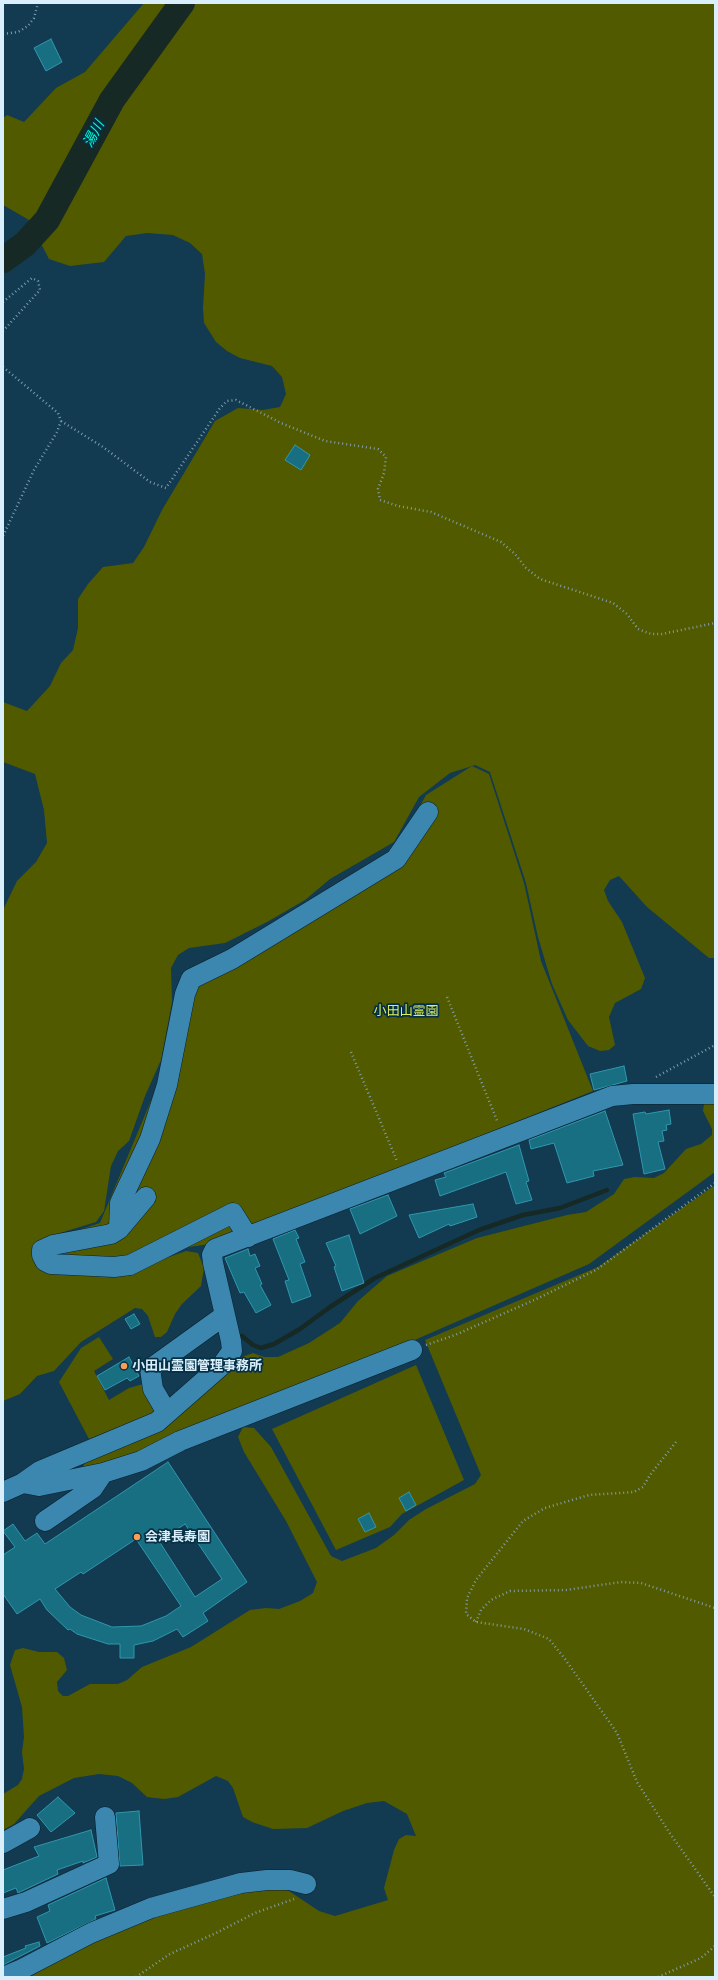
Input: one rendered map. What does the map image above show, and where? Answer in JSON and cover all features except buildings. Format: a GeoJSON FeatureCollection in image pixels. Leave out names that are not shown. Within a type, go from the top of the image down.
{"type":"FeatureCollection","features":[{"type":"Feature","properties":{"kind":"street"},"geometry":{"type":"LineString","coordinates":[[119,1229],[120,1203],[150,1139],[167,1085],[185,994],[191,980],[232,959],[396,859],[428,812]]}},
{"type":"Feature","properties":{"kind":"street"},"geometry":{"type":"LineString","coordinates":[[3,1492],[23,1484],[40,1472],[157,1422],[222,1365],[232,1351],[226,1315],[212,1255],[215,1249],[248,1237],[400,1171],[612,1096],[633,1094],[715,1094]]}},
{"type":"Feature","properties":{"kind":"street"},"geometry":{"type":"LineString","coordinates":[[146,1197],[119,1229],[110,1234],[52,1245],[42,1250],[44,1261],[50,1264],[114,1267],[130,1265],[233,1213],[248,1237]]}},
{"type":"Feature","properties":{"kind":"street"},"geometry":{"type":"LineString","coordinates":[[167,1413],[153,1389],[150,1369],[226,1315]]}},
{"type":"Feature","properties":{"kind":"street"},"geometry":{"type":"LineString","coordinates":[[23,1484],[39,1486],[103,1473],[141,1461],[180,1442],[412,1350]]}},
{"type":"Feature","properties":{"kind":"street"},"geometry":{"type":"LineString","coordinates":[[45,1521],[93,1488],[103,1473]]}},
{"type":"Feature","properties":{"kind":"street"},"geometry":{"type":"LineString","coordinates":[[3,1909],[26,1902],[109,1864],[105,1817]]}},
{"type":"Feature","properties":{"kind":"street"},"geometry":{"type":"LineString","coordinates":[[3,1843],[30,1828]]}},
{"type":"Feature","properties":{"kind":"street"},"geometry":{"type":"LineString","coordinates":[[3,1977],[20,1970],[91,1933],[151,1908],[241,1883],[267,1880],[290,1880],[303,1890]]}},
{"type":"Feature","properties":{"kind":"path"},"geometry":{"type":"LineString","coordinates":[[3,34],[18,32],[28,26],[34,18],[38,3]]}},
{"type":"Feature","properties":{"kind":"path"},"geometry":{"type":"LineString","coordinates":[[3,302],[32,278],[38,281],[40,290],[3,331]]}},
{"type":"Feature","properties":{"kind":"path"},"geometry":{"type":"LineString","coordinates":[[3,367],[58,413],[61,421],[103,447],[150,482],[166,488],[220,408],[227,401],[236,400],[281,424],[325,441],[378,449],[386,457],[384,473],[378,489],[380,500],[398,506],[431,512],[501,542],[515,554],[526,568],[540,579],[613,603],[627,614],[638,629],[651,634],[662,634],[715,623]]}},
{"type":"Feature","properties":{"kind":"path"},"geometry":{"type":"LineString","coordinates":[[3,536],[34,470],[57,432],[61,421]]}},
{"type":"Feature","properties":{"kind":"path"},"geometry":{"type":"LineString","coordinates":[[447,997],[502,1134]]}},
{"type":"Feature","properties":{"kind":"path"},"geometry":{"type":"LineString","coordinates":[[653,1078],[715,1044]]}},
{"type":"Feature","properties":{"kind":"path"},"geometry":{"type":"LineString","coordinates":[[351,1052],[400,1171]]}},
{"type":"Feature","properties":{"kind":"path"},"geometry":{"type":"LineString","coordinates":[[412,1350],[454,1335],[532,1301],[596,1270],[715,1183]]}},
{"type":"Feature","properties":{"kind":"path"},"geometry":{"type":"LineString","coordinates":[[676,1442],[650,1475],[643,1487],[634,1492],[589,1495],[545,1508],[523,1521],[476,1580],[467,1598],[466,1614],[476,1622],[524,1629],[549,1639],[565,1659],[617,1733],[637,1782],[669,1832],[715,1897]]}},
{"type":"Feature","properties":{"kind":"path"},"geometry":{"type":"LineString","coordinates":[[476,1622],[481,1610],[491,1600],[510,1591],[566,1590],[620,1582],[641,1583],[715,1608]]}},
{"type":"Feature","properties":{"kind":"path"},"geometry":{"type":"LineString","coordinates":[[136,1977],[170,1954],[216,1934],[303,1890]]}},
{"type":"Feature","properties":{"kind":"path"},"geometry":{"type":"LineString","coordinates":[[658,1977],[701,1958],[715,1946]]}},
{"type":"Feature","properties":{"kind":"green space","name":"小田山霊園"},"geometry":{"type":"Polygon","coordinates":[[[144,3],[715,3],[715,958],[709,958],[647,907],[619,876],[610,880],[604,890],[608,901],[622,922],[645,978],[641,989],[615,1003],[609,1017],[615,1045],[609,1050],[600,1051],[588,1046],[568,1020],[552,984],[538,937],[526,883],[490,772],[475,765],[472,766],[489,774],[524,883],[541,961],[593,1091],[210,1244],[182,1248],[61,1274],[121,1274],[186,1251],[198,1253],[204,1268],[201,1286],[182,1304],[175,1314],[167,1332],[161,1337],[155,1337],[148,1316],[142,1309],[135,1308],[81,1342],[54,1371],[37,1376],[20,1394],[3,1401],[3,910],[17,881],[36,862],[47,843],[44,810],[35,774],[3,762],[3,702],[27,711],[50,686],[61,663],[73,650],[78,628],[78,599],[88,584],[103,567],[133,563],[144,547],[162,510],[215,421],[238,408],[263,410],[280,407],[286,394],[282,377],[272,366],[240,358],[227,351],[216,342],[204,323],[203,308],[205,274],[202,254],[190,243],[173,235],[147,233],[126,236],[104,262],[70,266],[49,259],[29,220],[3,205],[3,118],[7,115],[24,122],[56,88],[85,72],[144,3]],[[472,766],[450,773],[419,797],[394,842],[330,879],[305,900],[267,922],[225,943],[189,948],[178,955],[171,968],[172,1002],[161,1060],[145,1096],[129,1141],[118,1151],[111,1166],[104,1211],[96,1222],[60,1233],[38,1243],[100,1223],[162,1074],[178,997],[398,846],[426,795],[472,766]]]}},
{"type":"Feature","properties":{"kind":"green space"},"geometry":{"type":"Polygon","coordinates":[[[715,1100],[715,1172],[589,1264],[316,1383],[149,1452],[85,1472],[83,1467],[86,1460],[242,1357],[253,1353],[264,1357],[278,1357],[309,1343],[340,1323],[358,1301],[387,1276],[477,1238],[567,1215],[586,1212],[614,1194],[624,1179],[635,1177],[654,1178],[664,1173],[686,1149],[701,1144],[712,1135],[712,1129],[703,1111],[704,1104],[715,1100]]]}},
{"type":"Feature","properties":{"kind":"green space"},"geometry":{"type":"Polygon","coordinates":[[[715,1185],[715,1977],[30,1977],[74,1951],[154,1916],[241,1889],[279,1887],[289,1891],[319,1911],[335,1916],[388,1900],[384,1888],[394,1850],[399,1839],[406,1835],[416,1836],[407,1814],[384,1801],[367,1803],[343,1811],[307,1828],[273,1829],[252,1822],[243,1817],[233,1788],[228,1781],[216,1776],[178,1797],[164,1799],[147,1797],[132,1783],[118,1776],[99,1774],[74,1778],[39,1796],[14,1824],[3,1830],[3,1794],[18,1785],[22,1779],[24,1769],[22,1752],[24,1737],[22,1707],[10,1665],[15,1650],[23,1648],[39,1652],[57,1652],[64,1658],[67,1670],[57,1682],[58,1691],[63,1696],[68,1696],[90,1684],[118,1684],[127,1680],[142,1667],[191,1647],[250,1610],[266,1608],[279,1609],[300,1601],[313,1593],[317,1582],[286,1521],[244,1452],[238,1437],[243,1427],[254,1428],[271,1447],[331,1556],[342,1561],[376,1548],[394,1535],[409,1520],[426,1509],[475,1484],[481,1475],[425,1340],[598,1267],[715,1185]]]}},
{"type":"Feature","properties":{"kind":"green space"},"geometry":{"type":"Polygon","coordinates":[[[99,1337],[113,1359],[94,1371],[109,1400],[129,1388],[143,1384],[155,1412],[89,1439],[59,1382],[81,1348],[99,1337]]]}},
{"type":"Feature","properties":{"kind":"green space"},"geometry":{"type":"Polygon","coordinates":[[[416,1365],[464,1480],[402,1514],[390,1527],[336,1550],[272,1429],[416,1365]]]}},
{"type":"Feature","properties":{"kind":"waterway","name":"湯川"},"geometry":{"type":"LineString","coordinates":[[3,260],[25,244],[47,220],[112,100],[182,3]]}},
{"type":"Feature","properties":{"kind":"waterway"},"geometry":{"type":"LineString","coordinates":[[242,1336],[253,1345],[261,1348],[274,1344],[300,1329],[330,1307],[375,1278],[479,1230],[523,1215],[560,1208],[607,1190]]}},
{"type":"Feature","properties":{"kind":"place","name":"小田山霊園管理事務所"},"geometry":{"type":"Point","coordinates":[124,1366]}},
{"type":"Feature","properties":{"kind":"place","name":"会津長寿園"},"geometry":{"type":"Point","coordinates":[137,1537]}}]}
